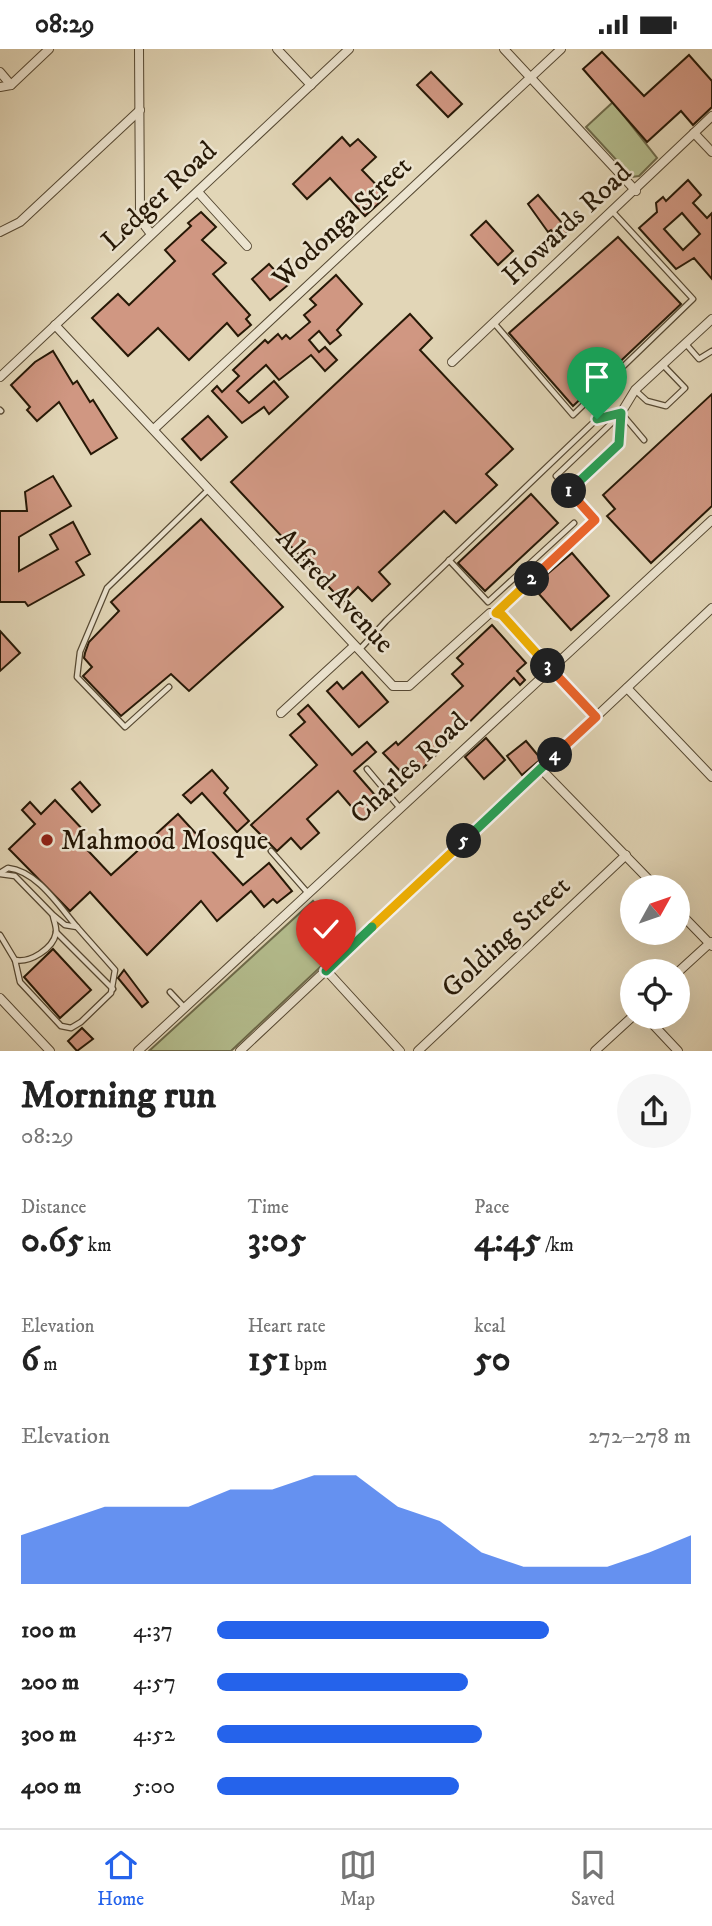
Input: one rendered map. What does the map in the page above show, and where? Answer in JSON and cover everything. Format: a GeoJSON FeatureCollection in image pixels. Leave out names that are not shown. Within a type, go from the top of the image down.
{"type":"FeatureCollection","features":[{"type":"Feature","properties":{"kind":"street"},"geometry":{"type":"LineString","coordinates":[[0,87],[12,85],[49,49]]}},
{"type":"Feature","properties":{"kind":"street"},"geometry":{"type":"LineString","coordinates":[[139,49],[140,211],[142,222],[151,234]]}},
{"type":"Feature","properties":{"kind":"street"},"geometry":{"type":"LineString","coordinates":[[277,49],[311,85]]}},
{"type":"Feature","properties":{"kind":"street","name":"Ledger Road"},"geometry":{"type":"LineString","coordinates":[[0,377],[349,49]]}},
{"type":"Feature","properties":{"kind":"street"},"geometry":{"type":"LineString","coordinates":[[504,49],[636,191]]}},
{"type":"Feature","properties":{"kind":"street","name":"Wodonga Street"},"geometry":{"type":"LineString","coordinates":[[154,429],[561,49]]}},
{"type":"Feature","properties":{"kind":"street"},"geometry":{"type":"LineString","coordinates":[[0,72],[12,85]]}},
{"type":"Feature","properties":{"kind":"street"},"geometry":{"type":"LineString","coordinates":[[0,232],[20,222],[140,110]]}},
{"type":"Feature","properties":{"kind":"street","name":"Howards Road"},"geometry":{"type":"LineString","coordinates":[[452,362],[636,191],[712,116]]}},
{"type":"Feature","properties":{"kind":"street"},"geometry":{"type":"LineString","coordinates":[[694,133],[712,152]]}},
{"type":"Feature","properties":{"kind":"street"},"geometry":{"type":"LineString","coordinates":[[198,192],[247,246]]}},
{"type":"Feature","properties":{"kind":"street"},"geometry":{"type":"LineString","coordinates":[[621,413],[635,390],[712,319]]}},
{"type":"Feature","properties":{"kind":"street","name":"Alfred Avenue"},"geometry":{"type":"LineString","coordinates":[[55,325],[393,687],[409,686],[490,613],[496,613]]}},
{"type":"Feature","properties":{"kind":"street","name":"Charles Road"},"geometry":{"type":"LineString","coordinates":[[138,1051],[712,520]]}},
{"type":"Feature","properties":{"kind":"street"},"geometry":{"type":"LineString","coordinates":[[240,1051],[712,608]]}},
{"type":"Feature","properties":{"kind":"street"},"geometry":{"type":"LineString","coordinates":[[496,613],[502,615],[596,717]]}},
{"type":"Feature","properties":{"kind":"street"},"geometry":{"type":"LineString","coordinates":[[281,713],[356,649]]}},
{"type":"Feature","properties":{"kind":"street"},"geometry":{"type":"LineString","coordinates":[[627,688],[712,777]]}},
{"type":"Feature","properties":{"kind":"street"},"geometry":{"type":"LineString","coordinates":[[541,769],[645,875]]}},
{"type":"Feature","properties":{"kind":"street","name":"Golding Street"},"geometry":{"type":"LineString","coordinates":[[418,1051],[626,855]]}},
{"type":"Feature","properties":{"kind":"street"},"geometry":{"type":"LineString","coordinates":[[690,923],[711,943],[690,962]]}},
{"type":"Feature","properties":{"kind":"street"},"geometry":{"type":"LineString","coordinates":[[326,971],[400,1051]]}},
{"type":"Feature","properties":{"kind":"street"},"geometry":{"type":"LineString","coordinates":[[0,998],[50,1051]]}},
{"type":"Feature","properties":{"kind":"street"},"geometry":{"type":"LineString","coordinates":[[595,1051],[620,1028]]}},
{"type":"Feature","properties":{"kind":"street"},"geometry":{"type":"LineString","coordinates":[[657,1029],[678,1051]]}},
{"type":"Feature","properties":{"kind":"lane"},"geometry":{"type":"LineString","coordinates":[[494,323],[573,415],[693,299],[613,212]]}},
{"type":"Feature","properties":{"kind":"lane"},"geometry":{"type":"LineString","coordinates":[[685,343],[699,359],[712,351]]}},
{"type":"Feature","properties":{"kind":"lane"},"geometry":{"type":"LineString","coordinates":[[635,390],[647,401],[666,406],[685,389],[663,364]]}},
{"type":"Feature","properties":{"kind":"lane"},"geometry":{"type":"LineString","coordinates":[[621,413],[644,440]]}},
{"type":"Feature","properties":{"kind":"lane"},"geometry":{"type":"LineString","coordinates":[[496,613],[595,520],[556,476],[621,413]]}},
{"type":"Feature","properties":{"kind":"lane"},"geometry":{"type":"LineString","coordinates":[[568,490],[619,444],[621,413]]}},
{"type":"Feature","properties":{"kind":"lane"},"geometry":{"type":"LineString","coordinates":[[356,649],[597,419],[621,413]]}},
{"type":"Feature","properties":{"kind":"lane"},"geometry":{"type":"LineString","coordinates":[[169,687],[125,727],[77,677],[80,652],[107,589],[209,489]]}},
{"type":"Feature","properties":{"kind":"lane"},"geometry":{"type":"LineString","coordinates":[[449,560],[488,602],[574,523]]}},
{"type":"Feature","properties":{"kind":"lane"},"geometry":{"type":"LineString","coordinates":[[367,769],[399,807]]}},
{"type":"Feature","properties":{"kind":"lane"},"geometry":{"type":"LineString","coordinates":[[271,851],[307,892]]}},
{"type":"Feature","properties":{"kind":"lane"},"geometry":{"type":"LineString","coordinates":[[0,873],[8,867],[18,869],[33,878],[115,970],[113,989],[82,1022],[71,1028],[61,1026],[20,982],[15,960],[0,935]]}},
{"type":"Feature","properties":{"kind":"lane"},"geometry":{"type":"LineString","coordinates":[[0,873],[15,876],[65,925],[77,927]]}},
{"type":"Feature","properties":{"kind":"lane"},"geometry":{"type":"LineString","coordinates":[[15,960],[24,962],[34,959],[53,939],[56,932],[53,915]]}},
{"type":"Feature","properties":{"kind":"lane"},"geometry":{"type":"LineString","coordinates":[[56,932],[113,989]]}},
{"type":"Feature","properties":{"kind":"lane"},"geometry":{"type":"LineString","coordinates":[[170,992],[184,1008]]}},
{"type":"Feature","properties":{"kind":"green space"},"geometry":{"type":"Polygon","coordinates":[[[613,102],[657,158],[639,176],[632,177],[586,127],[613,102]]]}},
{"type":"Feature","properties":{"kind":"green space"},"geometry":{"type":"Polygon","coordinates":[[[313,901],[349,940],[231,1051],[149,1051],[313,901]]]}},
{"type":"Feature","properties":{"kind":"building"},"geometry":{"type":"Polygon","coordinates":[[[602,52],[644,96],[689,55],[712,81],[712,107],[693,125],[681,111],[647,142],[583,69],[602,52]]]}},
{"type":"Feature","properties":{"kind":"building"},"geometry":{"type":"Polygon","coordinates":[[[431,72],[462,104],[448,117],[417,85],[431,72]]]}},
{"type":"Feature","properties":{"kind":"building"},"geometry":{"type":"Polygon","coordinates":[[[342,137],[350,146],[358,139],[376,157],[362,170],[387,196],[365,216],[330,178],[307,199],[293,184],[342,137]]]}},
{"type":"Feature","properties":{"kind":"building"},"geometry":{"type":"Polygon","coordinates":[[[688,180],[701,195],[693,203],[707,218],[712,213],[712,279],[694,258],[676,269],[639,228],[657,212],[656,203],[663,197],[666,201],[688,180]],[[682,213],[664,229],[683,250],[700,234],[682,213]]]}},
{"type":"Feature","properties":{"kind":"building"},"geometry":{"type":"Polygon","coordinates":[[[538,195],[569,231],[559,239],[551,230],[548,232],[528,204],[538,195]]]}},
{"type":"Feature","properties":{"kind":"building"},"geometry":{"type":"Polygon","coordinates":[[[201,212],[216,227],[202,240],[226,263],[213,274],[250,315],[246,319],[251,325],[238,336],[227,323],[189,360],[158,328],[128,356],[92,318],[118,294],[129,305],[175,261],[165,250],[191,226],[188,223],[201,212]]]}},
{"type":"Feature","properties":{"kind":"building"},"geometry":{"type":"Polygon","coordinates":[[[486,221],[513,251],[498,265],[471,235],[486,221]]]}},
{"type":"Feature","properties":{"kind":"building"},"geometry":{"type":"Polygon","coordinates":[[[618,237],[681,304],[573,406],[509,333],[618,237]]]}},
{"type":"Feature","properties":{"kind":"building"},"geometry":{"type":"Polygon","coordinates":[[[269,264],[288,285],[270,300],[252,279],[269,264]]]}},
{"type":"Feature","properties":{"kind":"building"},"geometry":{"type":"Polygon","coordinates":[[[336,275],[362,304],[337,330],[341,335],[330,344],[319,331],[309,340],[319,352],[325,347],[337,360],[325,371],[311,355],[279,380],[266,365],[237,391],[249,403],[274,381],[288,397],[269,414],[264,407],[242,423],[212,391],[217,386],[222,392],[239,376],[233,370],[265,340],[268,343],[278,334],[282,339],[286,335],[290,339],[310,322],[304,315],[316,305],[310,299],[336,275]]]}},
{"type":"Feature","properties":{"kind":"building"},"geometry":{"type":"Polygon","coordinates":[[[410,314],[432,338],[420,350],[513,449],[486,474],[497,485],[456,523],[444,511],[379,572],[390,584],[372,601],[358,587],[343,602],[231,482],[410,314]]]}},
{"type":"Feature","properties":{"kind":"building"},"geometry":{"type":"Polygon","coordinates":[[[53,351],[73,384],[77,381],[90,402],[93,400],[117,438],[91,454],[59,402],[37,421],[27,410],[30,407],[11,385],[35,362],[53,351]]]}},
{"type":"Feature","properties":{"kind":"building"},"geometry":{"type":"Polygon","coordinates":[[[712,394],[712,506],[651,563],[607,516],[615,509],[603,495],[712,394]]]}},
{"type":"Feature","properties":{"kind":"building"},"geometry":{"type":"Polygon","coordinates":[[[208,416],[227,437],[201,460],[182,439],[208,416]]]}},
{"type":"Feature","properties":{"kind":"building"},"geometry":{"type":"Polygon","coordinates":[[[53,476],[71,506],[19,537],[19,571],[58,549],[50,535],[73,522],[90,554],[76,562],[84,575],[28,606],[25,602],[0,602],[0,511],[27,511],[25,492],[53,476]]]}},
{"type":"Feature","properties":{"kind":"building"},"geometry":{"type":"Polygon","coordinates":[[[531,494],[558,523],[485,591],[458,563],[531,494]]]}},
{"type":"Feature","properties":{"kind":"building"},"geometry":{"type":"Polygon","coordinates":[[[201,519],[283,607],[189,691],[171,674],[121,716],[83,676],[92,667],[84,658],[89,642],[119,611],[111,602],[201,519]]]}},
{"type":"Feature","properties":{"kind":"building"},"geometry":{"type":"Polygon","coordinates":[[[572,553],[609,596],[571,630],[539,594],[544,589],[538,582],[572,553]]]}},
{"type":"Feature","properties":{"kind":"building"},"geometry":{"type":"Polygon","coordinates":[[[492,625],[526,663],[517,671],[525,680],[520,685],[514,678],[422,769],[415,760],[401,772],[383,753],[396,742],[398,745],[463,686],[452,674],[463,664],[457,658],[492,625]]]}},
{"type":"Feature","properties":{"kind":"building"},"geometry":{"type":"Polygon","coordinates":[[[0,631],[20,653],[0,671],[0,631]]]}},
{"type":"Feature","properties":{"kind":"building"},"geometry":{"type":"Polygon","coordinates":[[[362,672],[388,702],[359,727],[327,691],[337,682],[343,689],[362,672]]]}},
{"type":"Feature","properties":{"kind":"building"},"geometry":{"type":"Polygon","coordinates":[[[308,705],[352,755],[367,742],[376,752],[354,771],[381,802],[362,819],[338,791],[307,819],[319,833],[301,849],[291,838],[277,851],[251,825],[317,765],[290,735],[305,722],[298,714],[308,705]]]}},
{"type":"Feature","properties":{"kind":"building"},"geometry":{"type":"Polygon","coordinates":[[[486,738],[505,760],[484,779],[465,757],[486,738]]]}},
{"type":"Feature","properties":{"kind":"building"},"geometry":{"type":"Polygon","coordinates":[[[526,741],[541,759],[522,775],[507,756],[526,741]]]}},
{"type":"Feature","properties":{"kind":"building"},"geometry":{"type":"Polygon","coordinates":[[[212,770],[228,788],[224,793],[249,821],[237,832],[202,793],[191,803],[183,795],[212,770]]]}},
{"type":"Feature","properties":{"kind":"building"},"geometry":{"type":"Polygon","coordinates":[[[80,782],[100,805],[92,812],[72,789],[80,782]]]}},
{"type":"Feature","properties":{"kind":"building"},"geometry":{"type":"Polygon","coordinates":[[[55,800],[85,832],[77,839],[111,875],[178,814],[243,885],[269,863],[292,891],[277,903],[273,899],[264,907],[251,891],[217,921],[201,901],[147,955],[90,892],[70,911],[9,849],[35,824],[22,810],[30,802],[41,814],[55,800]]]}},
{"type":"Feature","properties":{"kind":"building"},"geometry":{"type":"Polygon","coordinates":[[[53,949],[91,990],[60,1018],[24,977],[53,949]]]}},
{"type":"Feature","properties":{"kind":"building"},"geometry":{"type":"Polygon","coordinates":[[[124,970],[148,1002],[142,1007],[118,978],[124,970]]]}},
{"type":"Feature","properties":{"kind":"building"},"geometry":{"type":"Polygon","coordinates":[[[82,1028],[93,1039],[77,1051],[68,1041],[82,1028]]]}},
{"type":"Feature","properties":{"kind":"place","name":"Mahmood Mosque"},"geometry":{"type":"Point","coordinates":[47,840]}},
{"type":"Feature","properties":{"kind":"route"},"geometry":{"type":"LineString","coordinates":[[326,971],[596,717],[502,615],[496,613],[595,520],[568,490],[619,444],[621,413],[597,419]]}}]}
